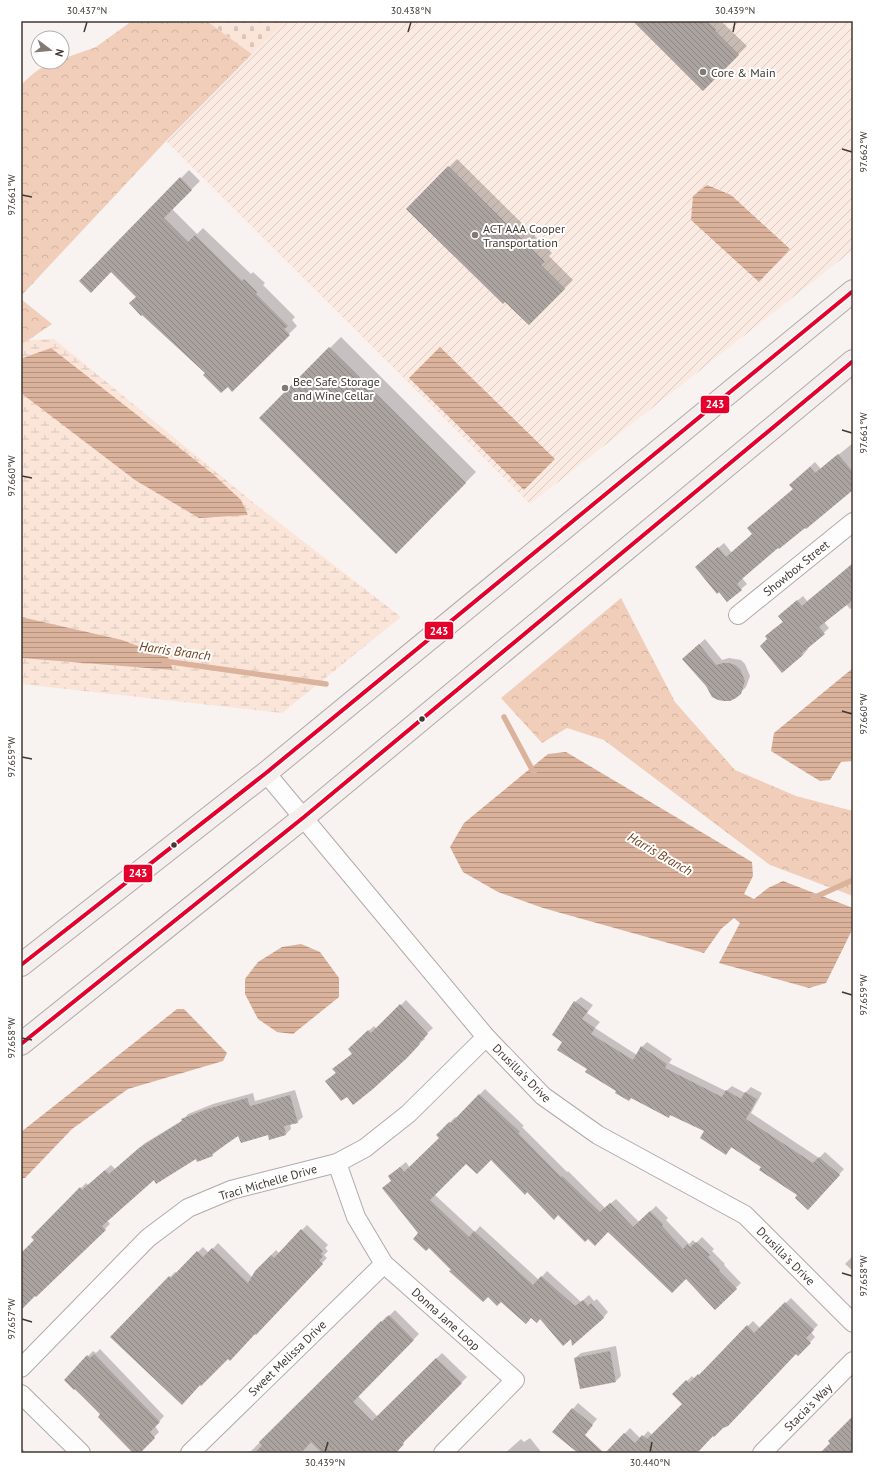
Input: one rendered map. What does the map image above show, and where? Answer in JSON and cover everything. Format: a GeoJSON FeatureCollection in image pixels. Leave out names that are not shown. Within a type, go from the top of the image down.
{"type":"FeatureCollection","features":[{"type":"Feature","properties":{"kind":"main road"},"geometry":{"type":"LineString","coordinates":[[21,965],[266,773],[853,290]]}},
{"type":"Feature","properties":{"kind":"main road"},"geometry":{"type":"LineString","coordinates":[[21,1044],[304,817],[853,361]]}},
{"type":"Feature","properties":{"kind":"street","name":"Showbox Street"},"geometry":{"type":"LineString","coordinates":[[738,615],[853,522]]}},
{"type":"Feature","properties":{"kind":"street","name":"Drusilla's Drive"},"geometry":{"type":"LineString","coordinates":[[266,773],[486,1037],[543,1096],[598,1135],[745,1215],[853,1323]]}},
{"type":"Feature","properties":{"kind":"street","name":"Traci Michelle Drive"},"geometry":{"type":"LineString","coordinates":[[21,1368],[148,1238],[188,1208],[231,1190],[336,1163],[365,1148],[408,1114],[486,1037]]}},
{"type":"Feature","properties":{"kind":"street","name":"Donna Jane Loop"},"geometry":{"type":"LineString","coordinates":[[336,1163],[356,1217],[384,1264],[515,1380],[443,1453]]}},
{"type":"Feature","properties":{"kind":"street","name":"Sweet Melissa Drive"},"geometry":{"type":"LineString","coordinates":[[190,1453],[384,1264]]}},
{"type":"Feature","properties":{"kind":"street","name":"Stacia's Way"},"geometry":{"type":"LineString","coordinates":[[762,1453],[853,1361]]}},
{"type":"Feature","properties":{"kind":"street"},"geometry":{"type":"LineString","coordinates":[[21,1394],[81,1453]]}},
{"type":"Feature","properties":{"kind":"shaded area"},"geometry":{"type":"Polygon","coordinates":[[[286,21],[853,21],[853,250],[530,504],[166,141],[286,21]]]}},
{"type":"Feature","properties":{"kind":"green space"},"geometry":{"type":"Polygon","coordinates":[[[132,21],[207,21],[252,54],[166,141],[21,296],[21,85],[38,70],[70,70],[70,56],[96,47],[132,21]]]}},
{"type":"Feature","properties":{"kind":"green space"},"geometry":{"type":"Polygon","coordinates":[[[207,21],[286,21],[252,54],[207,21]]]}},
{"type":"Feature","properties":{"kind":"green space"},"geometry":{"type":"Polygon","coordinates":[[[21,299],[52,324],[21,345],[21,299]]]}},
{"type":"Feature","properties":{"kind":"green space"},"geometry":{"type":"Polygon","coordinates":[[[54,339],[255,504],[401,617],[282,713],[21,684],[21,345],[29,340],[54,339]]]}},
{"type":"Feature","properties":{"kind":"green space"},"geometry":{"type":"Polygon","coordinates":[[[621,598],[675,702],[735,770],[796,796],[853,811],[853,896],[770,865],[604,740],[567,728],[542,743],[501,698],[621,598]]]}},
{"type":"Feature","properties":{"kind":"water"},"geometry":{"type":"Polygon","coordinates":[[[707,185],[731,195],[790,249],[759,282],[691,220],[693,196],[707,185]]]}},
{"type":"Feature","properties":{"kind":"water"},"geometry":{"type":"Polygon","coordinates":[[[440,347],[555,459],[524,490],[409,378],[440,347]]]}},
{"type":"Feature","properties":{"kind":"water"},"geometry":{"type":"Polygon","coordinates":[[[51,348],[213,474],[241,500],[248,515],[199,518],[135,480],[21,393],[21,361],[23,358],[51,348]]]}},
{"type":"Feature","properties":{"kind":"water"},"geometry":{"type":"Polygon","coordinates":[[[21,617],[122,640],[168,657],[173,670],[21,658],[21,617]]]}},
{"type":"Feature","properties":{"kind":"water"},"geometry":{"type":"Polygon","coordinates":[[[853,668],[853,761],[841,762],[830,780],[820,781],[771,751],[774,733],[853,668]]]}},
{"type":"Feature","properties":{"kind":"water"},"geometry":{"type":"Polygon","coordinates":[[[566,752],[752,862],[753,876],[744,894],[754,899],[768,888],[783,881],[853,908],[853,928],[826,983],[809,988],[719,963],[740,923],[734,918],[721,929],[704,953],[543,908],[498,892],[463,872],[450,847],[464,823],[548,754],[566,752]]]}},
{"type":"Feature","properties":{"kind":"water"},"geometry":{"type":"Polygon","coordinates":[[[301,944],[320,952],[339,978],[339,997],[293,1034],[277,1032],[258,1019],[245,994],[245,979],[258,962],[282,947],[301,944]]]}},
{"type":"Feature","properties":{"kind":"water"},"geometry":{"type":"Polygon","coordinates":[[[177,1009],[184,1009],[227,1053],[223,1061],[128,1089],[72,1129],[25,1178],[21,1178],[21,1132],[177,1009]]]}},
{"type":"Feature","properties":{"kind":"building","name":"Core & Main"},"geometry":{"type":"Polygon","coordinates":[[[633,21],[707,21],[739,55],[703,91],[633,21]]]}},
{"type":"Feature","properties":{"kind":"building","name":"ACT AAA Cooper Transportation"},"geometry":{"type":"Polygon","coordinates":[[[448,166],[545,262],[541,265],[565,289],[529,325],[505,302],[503,304],[406,209],[448,166]]]}},
{"type":"Feature","properties":{"kind":"building"},"geometry":{"type":"Polygon","coordinates":[[[180,177],[192,190],[164,218],[188,242],[195,235],[242,281],[244,279],[257,292],[256,294],[288,326],[284,329],[290,335],[232,392],[228,387],[221,393],[203,375],[205,373],[142,315],[141,316],[129,303],[136,297],[111,272],[91,293],[79,281],[180,177]]]}},
{"type":"Feature","properties":{"kind":"building"},"geometry":{"type":"Polygon","coordinates":[[[329,347],[466,483],[396,554],[259,418],[329,347]]]}},
{"type":"Feature","properties":{"kind":"building"},"geometry":{"type":"Polygon","coordinates":[[[838,454],[853,472],[853,490],[806,529],[805,528],[779,549],[778,548],[743,578],[737,584],[742,590],[727,602],[719,592],[717,594],[695,567],[718,547],[726,557],[752,534],[747,528],[793,489],[789,485],[810,467],[815,473],[838,454]]]}},
{"type":"Feature","properties":{"kind":"building"},"geometry":{"type":"Polygon","coordinates":[[[853,563],[853,600],[819,627],[825,634],[802,653],[803,655],[782,673],[760,646],[767,639],[765,636],[783,622],[778,616],[797,600],[802,606],[853,563]]]}},
{"type":"Feature","properties":{"kind":"building"},"geometry":{"type":"Polygon","coordinates":[[[699,644],[716,665],[729,663],[740,669],[745,681],[741,694],[736,698],[730,701],[724,701],[712,697],[706,686],[682,659],[699,644]]]}},
{"type":"Feature","properties":{"kind":"building"},"geometry":{"type":"Polygon","coordinates":[[[574,1001],[588,1011],[582,1019],[595,1028],[591,1034],[633,1060],[641,1046],[667,1064],[665,1068],[722,1097],[726,1090],[741,1099],[745,1092],[757,1099],[746,1119],[813,1163],[819,1157],[840,1175],[808,1210],[795,1198],[797,1195],[759,1170],[761,1167],[731,1147],[726,1155],[700,1138],[704,1131],[670,1115],[669,1118],[631,1098],[629,1101],[615,1093],[616,1091],[585,1072],[587,1069],[557,1050],[562,1042],[552,1035],[574,1001]]]}},
{"type":"Feature","properties":{"kind":"building"},"geometry":{"type":"Polygon","coordinates":[[[400,1004],[428,1034],[407,1058],[353,1105],[347,1097],[341,1101],[325,1081],[336,1073],[332,1069],[352,1054],[348,1049],[368,1030],[371,1033],[400,1004]]]}},
{"type":"Feature","properties":{"kind":"building"},"geometry":{"type":"Polygon","coordinates":[[[479,1094],[520,1132],[518,1133],[561,1177],[562,1176],[600,1212],[610,1203],[633,1227],[650,1211],[663,1224],[662,1226],[683,1249],[687,1244],[690,1247],[696,1242],[710,1255],[708,1257],[720,1270],[719,1271],[737,1289],[715,1310],[686,1279],[672,1293],[608,1232],[595,1246],[588,1239],[585,1242],[558,1215],[554,1220],[527,1192],[525,1195],[491,1160],[477,1174],[466,1164],[430,1200],[469,1237],[474,1231],[533,1285],[541,1276],[575,1306],[583,1300],[588,1306],[591,1303],[604,1318],[572,1346],[571,1339],[563,1346],[540,1319],[537,1323],[531,1318],[526,1324],[501,1302],[497,1306],[488,1297],[483,1302],[449,1271],[451,1270],[429,1248],[426,1251],[413,1239],[418,1233],[382,1188],[391,1181],[388,1176],[400,1167],[404,1172],[439,1138],[436,1135],[449,1122],[451,1123],[479,1094]]]}},
{"type":"Feature","properties":{"kind":"building"},"geometry":{"type":"Polygon","coordinates":[[[290,1095],[298,1123],[284,1126],[286,1135],[269,1140],[268,1135],[241,1143],[238,1136],[212,1154],[213,1156],[197,1162],[196,1159],[156,1184],[154,1180],[102,1226],[106,1230],[21,1310],[21,1253],[34,1240],[31,1237],[80,1187],[82,1190],[105,1170],[109,1174],[139,1148],[182,1121],[181,1119],[207,1109],[247,1098],[250,1106],[290,1095]]]}},
{"type":"Feature","properties":{"kind":"building"},"geometry":{"type":"Polygon","coordinates":[[[301,1229],[323,1251],[321,1254],[323,1256],[319,1261],[323,1264],[230,1361],[228,1359],[201,1386],[200,1385],[182,1405],[110,1337],[169,1276],[171,1278],[197,1251],[203,1257],[212,1248],[248,1283],[255,1271],[271,1255],[274,1258],[301,1229]]]}},
{"type":"Feature","properties":{"kind":"building"},"geometry":{"type":"Polygon","coordinates":[[[785,1302],[814,1330],[806,1338],[811,1343],[798,1356],[796,1354],[728,1426],[723,1428],[714,1437],[713,1436],[699,1451],[695,1453],[605,1453],[624,1433],[635,1443],[642,1435],[647,1439],[682,1404],[672,1394],[686,1380],[689,1383],[698,1374],[699,1375],[747,1325],[754,1333],[785,1302]]]}},
{"type":"Feature","properties":{"kind":"building"},"geometry":{"type":"Polygon","coordinates":[[[389,1315],[414,1340],[353,1402],[372,1421],[436,1358],[462,1383],[403,1443],[404,1444],[396,1453],[322,1453],[311,1442],[301,1453],[255,1453],[262,1445],[259,1442],[381,1321],[382,1322],[389,1315]]]}},
{"type":"Feature","properties":{"kind":"building"},"geometry":{"type":"Polygon","coordinates":[[[610,1351],[616,1382],[580,1389],[574,1358],[610,1351]]]}},
{"type":"Feature","properties":{"kind":"building"},"geometry":{"type":"Polygon","coordinates":[[[94,1354],[160,1422],[150,1432],[155,1438],[140,1453],[133,1453],[98,1417],[100,1414],[64,1380],[87,1355],[90,1358],[94,1354]]]}},
{"type":"Feature","properties":{"kind":"building"},"geometry":{"type":"Polygon","coordinates":[[[572,1408],[593,1425],[585,1435],[604,1453],[578,1453],[552,1432],[572,1408]]]}},
{"type":"Feature","properties":{"kind":"building"},"geometry":{"type":"Polygon","coordinates":[[[853,1416],[853,1453],[820,1453],[830,1443],[828,1441],[853,1416]]]}},
{"type":"Feature","properties":{"kind":"waterway","name":"Harris Branch"},"geometry":{"type":"LineString","coordinates":[[164,661],[326,684]]}},
{"type":"Feature","properties":{"kind":"waterway","name":"Harris Branch"},"geometry":{"type":"LineString","coordinates":[[504,717],[534,773]]}},
{"type":"Feature","properties":{"kind":"waterway","name":"Harris Branch"},"geometry":{"type":"LineString","coordinates":[[813,898],[853,880]]}},
{"type":"Feature","properties":{"kind":"transit line","name":"243"},"geometry":{"type":"LineString","coordinates":[[21,965],[266,773],[853,291]]}},
{"type":"Feature","properties":{"kind":"transit line","name":"243"},"geometry":{"type":"LineString","coordinates":[[21,1044],[304,817],[853,361]]}},
{"type":"Feature","properties":{"kind":"place","name":"Core & Main"},"geometry":{"type":"Point","coordinates":[703,72]}},
{"type":"Feature","properties":{"kind":"place","name":"ACT AAA Cooper Transportation"},"geometry":{"type":"Point","coordinates":[475,235]}},
{"type":"Feature","properties":{"kind":"place","name":"Bee Safe Storage and Wine Cellar"},"geometry":{"type":"Point","coordinates":[285,388]}}]}
